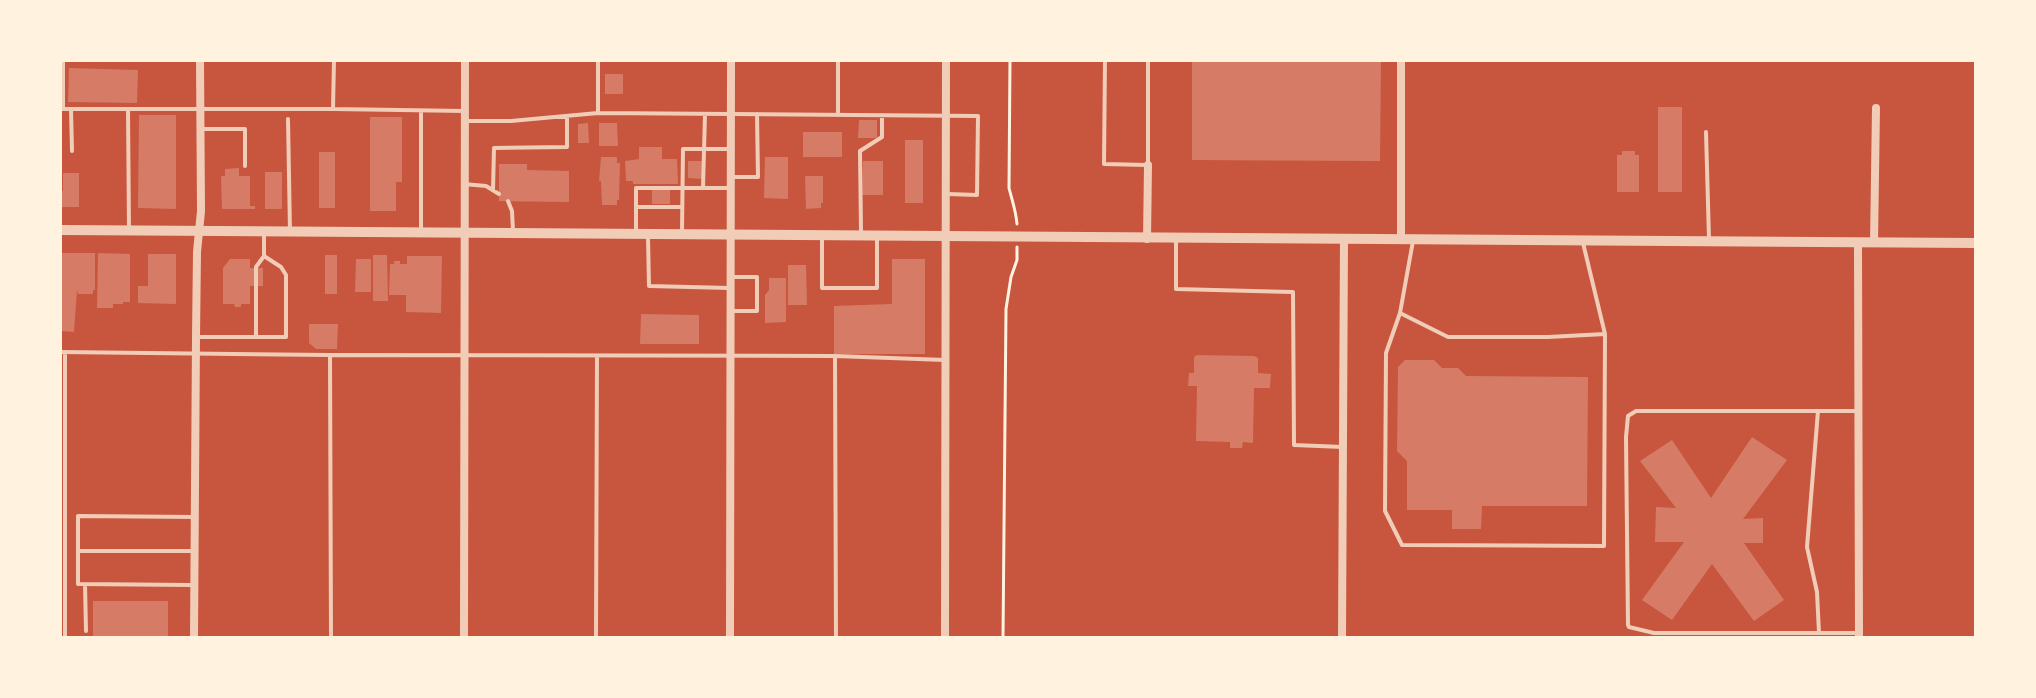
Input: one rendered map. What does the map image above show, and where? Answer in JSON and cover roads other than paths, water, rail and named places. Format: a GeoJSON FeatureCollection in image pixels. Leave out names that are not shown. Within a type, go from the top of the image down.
{"type":"FeatureCollection","features":[{"type":"Feature","properties":{"kind":"street"},"geometry":{"type":"LineString","coordinates":[[194,638],[196,337],[201,211],[200,60]]}},
{"type":"Feature","properties":{"kind":"street"},"geometry":{"type":"LineString","coordinates":[[464,638],[465,60]]}},
{"type":"Feature","properties":{"kind":"street"},"geometry":{"type":"LineString","coordinates":[[730,638],[731,60]]}},
{"type":"Feature","properties":{"kind":"street"},"geometry":{"type":"LineString","coordinates":[[945,638],[946,60]]}},
{"type":"Feature","properties":{"kind":"street"},"geometry":{"type":"LineString","coordinates":[[1401,60],[1401,240]]}},
{"type":"Feature","properties":{"kind":"street"},"geometry":{"type":"LineString","coordinates":[[1874,243],[1876,108]]}},
{"type":"Feature","properties":{"kind":"street"},"geometry":{"type":"LineString","coordinates":[[1147,239],[1148,165]]}},
{"type":"Feature","properties":{"kind":"street"},"geometry":{"type":"LineString","coordinates":[[60,230],[1976,243]]}},
{"type":"Feature","properties":{"kind":"street"},"geometry":{"type":"LineString","coordinates":[[1342,638],[1344,240]]}},
{"type":"Feature","properties":{"kind":"street"},"geometry":{"type":"LineString","coordinates":[[1858,243],[1859,635]]}},
{"type":"Feature","properties":{"kind":"lane"},"geometry":{"type":"LineString","coordinates":[[63,60],[62,109],[421,111],[511,121],[598,113],[978,116],[977,195],[945,194]]}},
{"type":"Feature","properties":{"kind":"lane"},"geometry":{"type":"LineString","coordinates":[[333,109],[334,60]]}},
{"type":"Feature","properties":{"kind":"lane"},"geometry":{"type":"LineString","coordinates":[[598,60],[598,113]]}},
{"type":"Feature","properties":{"kind":"lane"},"geometry":{"type":"LineString","coordinates":[[838,60],[838,115]]}},
{"type":"Feature","properties":{"kind":"lane"},"geometry":{"type":"LineString","coordinates":[[1105,60],[1104,164],[1148,165],[1148,60]]}},
{"type":"Feature","properties":{"kind":"lane"},"geometry":{"type":"LineString","coordinates":[[71,109],[72,151]]}},
{"type":"Feature","properties":{"kind":"lane"},"geometry":{"type":"LineString","coordinates":[[128,109],[129,230]]}},
{"type":"Feature","properties":{"kind":"lane"},"geometry":{"type":"LineString","coordinates":[[421,111],[421,233]]}},
{"type":"Feature","properties":{"kind":"lane"},"geometry":{"type":"LineString","coordinates":[[703,188],[705,113]]}},
{"type":"Feature","properties":{"kind":"lane"},"geometry":{"type":"LineString","coordinates":[[730,177],[758,177],[757,114]]}},
{"type":"Feature","properties":{"kind":"lane"},"geometry":{"type":"LineString","coordinates":[[861,236],[860,151],[882,137],[882,115]]}},
{"type":"Feature","properties":{"kind":"lane"},"geometry":{"type":"LineString","coordinates":[[493,190],[494,148],[567,147],[567,116]]}},
{"type":"Feature","properties":{"kind":"lane"},"geometry":{"type":"LineString","coordinates":[[288,119],[290,232]]}},
{"type":"Feature","properties":{"kind":"lane"},"geometry":{"type":"LineString","coordinates":[[200,129],[245,129],[245,166]]}},
{"type":"Feature","properties":{"kind":"lane"},"geometry":{"type":"LineString","coordinates":[[1706,132],[1709,242]]}},
{"type":"Feature","properties":{"kind":"lane"},"geometry":{"type":"LineString","coordinates":[[682,235],[683,149],[730,149]]}},
{"type":"Feature","properties":{"kind":"lane"},"geometry":{"type":"LineString","coordinates":[[464,184],[486,186],[499,194]]}},
{"type":"Feature","properties":{"kind":"lane"},"geometry":{"type":"LineString","coordinates":[[636,234],[636,188],[730,188]]}},
{"type":"Feature","properties":{"kind":"lane"},"geometry":{"type":"LineString","coordinates":[[508,201],[514,233]]}},
{"type":"Feature","properties":{"kind":"lane"},"geometry":{"type":"LineString","coordinates":[[636,207],[682,207]]}},
{"type":"Feature","properties":{"kind":"lane"},"geometry":{"type":"LineString","coordinates":[[256,337],[256,267],[264,256],[264,231]]}},
{"type":"Feature","properties":{"kind":"lane"},"geometry":{"type":"LineString","coordinates":[[648,235],[649,286],[729,288]]}},
{"type":"Feature","properties":{"kind":"lane"},"geometry":{"type":"LineString","coordinates":[[822,236],[822,288],[877,288],[877,236]]}},
{"type":"Feature","properties":{"kind":"lane"},"geometry":{"type":"LineString","coordinates":[[1176,239],[1176,289],[1293,292],[1294,445],[1343,447]]}},
{"type":"Feature","properties":{"kind":"lane"},"geometry":{"type":"LineString","coordinates":[[1414,240],[1400,313],[1386,353],[1385,511],[1402,545],[1604,546],[1605,334],[1583,241]]}},
{"type":"Feature","properties":{"kind":"lane"},"geometry":{"type":"LineString","coordinates":[[196,337],[286,337],[286,275],[281,267],[264,256]]}},
{"type":"Feature","properties":{"kind":"lane"},"geometry":{"type":"LineString","coordinates":[[729,277],[757,277],[757,311],[729,311]]}},
{"type":"Feature","properties":{"kind":"lane"},"geometry":{"type":"LineString","coordinates":[[1400,313],[1448,337],[1605,334]]}},
{"type":"Feature","properties":{"kind":"lane"},"geometry":{"type":"LineString","coordinates":[[65,638],[63,352],[729,355],[946,360]]}},
{"type":"Feature","properties":{"kind":"lane"},"geometry":{"type":"LineString","coordinates":[[330,355],[331,638]]}},
{"type":"Feature","properties":{"kind":"lane"},"geometry":{"type":"LineString","coordinates":[[596,638],[597,356]]}},
{"type":"Feature","properties":{"kind":"lane"},"geometry":{"type":"LineString","coordinates":[[835,356],[836,638]]}},
{"type":"Feature","properties":{"kind":"lane"},"geometry":{"type":"LineString","coordinates":[[1858,411],[1636,411],[1628,416],[1626,423],[1626,453],[1629,627],[1654,633],[1859,635]]}},
{"type":"Feature","properties":{"kind":"lane"},"geometry":{"type":"LineString","coordinates":[[1818,411],[1807,547],[1817,592],[1819,633]]}},
{"type":"Feature","properties":{"kind":"lane"},"geometry":{"type":"LineString","coordinates":[[195,517],[78,516],[78,584],[195,585]]}},
{"type":"Feature","properties":{"kind":"lane"},"geometry":{"type":"LineString","coordinates":[[78,551],[195,551]]}},
{"type":"Feature","properties":{"kind":"lane"},"geometry":{"type":"LineString","coordinates":[[85,584],[86,631]]}}]}
